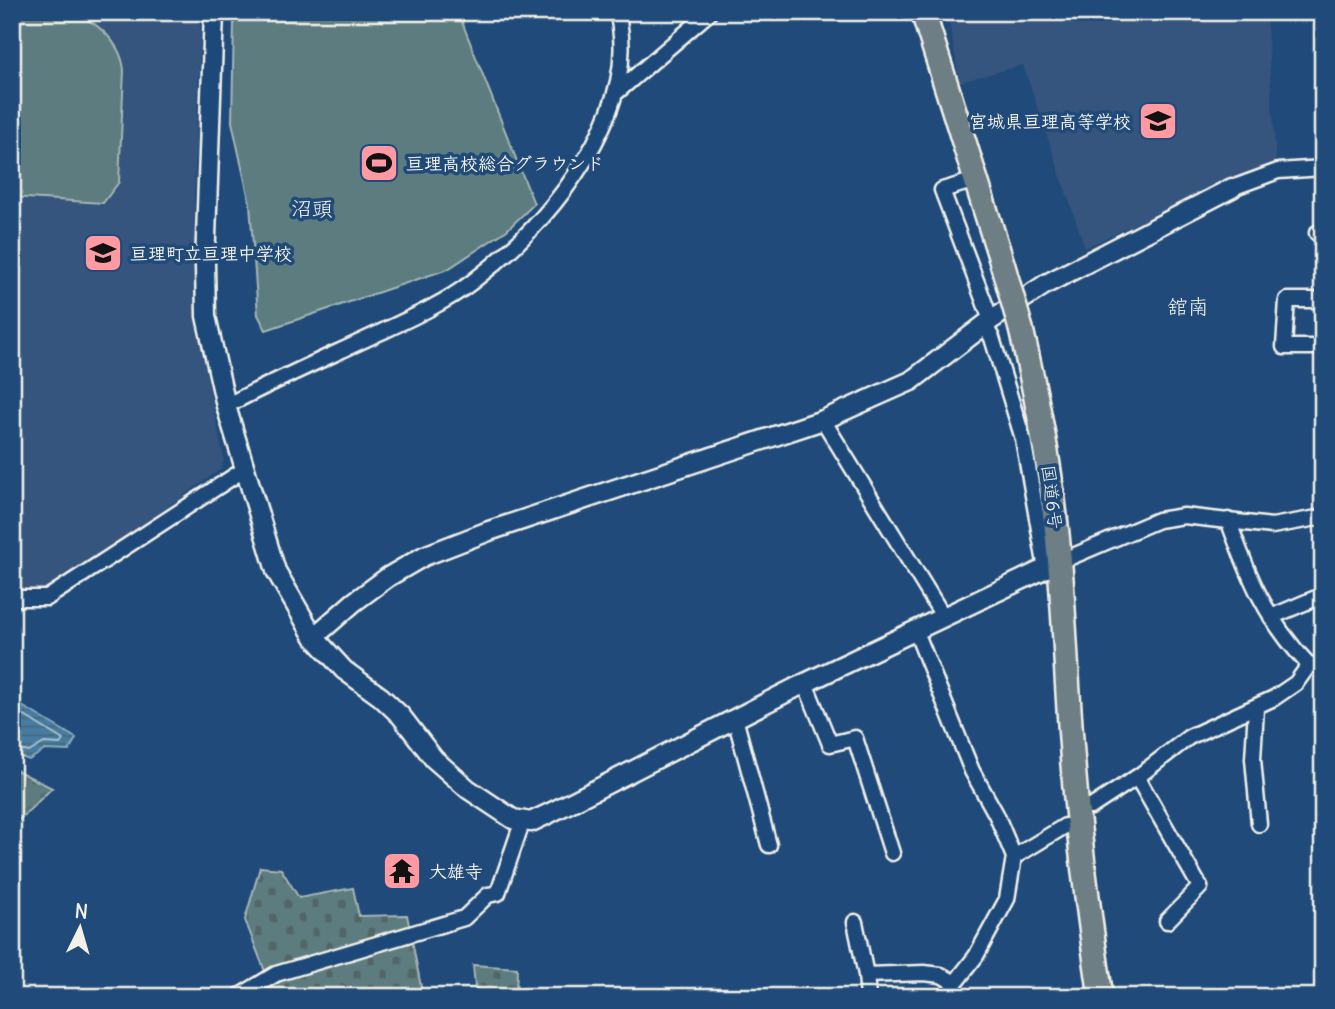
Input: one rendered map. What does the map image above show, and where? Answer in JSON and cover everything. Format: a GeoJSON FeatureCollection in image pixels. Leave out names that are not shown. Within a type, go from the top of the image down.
{"type":"FeatureCollection","features":[{"type":"Feature","properties":{"kind":"highway","name":"国道6号"},"geometry":{"type":"LineString","coordinates":[[923,12],[1003,266],[1036,393],[1049,472],[1053,566],[1073,775],[1088,911],[1101,997]]}},
{"type":"Feature","properties":{"kind":"street"},"geometry":{"type":"LineString","coordinates":[[214,12],[205,265],[206,316],[226,406],[276,570],[314,637],[344,670],[381,697],[401,716],[434,759],[468,789],[513,819],[531,822],[550,814],[915,629],[1158,520],[1184,516],[1272,526],[1323,517]]}},
{"type":"Feature","properties":{"kind":"street"},"geometry":{"type":"LineString","coordinates":[[226,406],[414,317],[471,283],[540,222],[579,172],[617,92],[623,54],[617,12]]}},
{"type":"Feature","properties":{"kind":"street"},"geometry":{"type":"LineString","coordinates":[[617,92],[710,12]]}},
{"type":"Feature","properties":{"kind":"street"},"geometry":{"type":"LineString","coordinates":[[314,637],[354,602],[388,577],[424,556],[489,531],[823,420],[911,381],[988,322],[1046,284],[1232,188],[1278,171],[1323,168]]}},
{"type":"Feature","properties":{"kind":"street"},"geometry":{"type":"LineString","coordinates":[[976,180],[942,190],[988,322],[1023,439],[1053,566]]}},
{"type":"Feature","properties":{"kind":"street"},"geometry":{"type":"LineString","coordinates":[[1323,300],[1287,300],[1284,347],[1323,347]]}},
{"type":"Feature","properties":{"kind":"street"},"geometry":{"type":"LineString","coordinates":[[823,420],[943,616]]}},
{"type":"Feature","properties":{"kind":"street"},"geometry":{"type":"LineString","coordinates":[[12,598],[47,598],[245,469]]}},
{"type":"Feature","properties":{"kind":"street"},"geometry":{"type":"LineString","coordinates":[[1091,807],[1137,777],[1189,737],[1256,708],[1296,683],[1316,664],[1287,642],[1271,617],[1254,589],[1228,520]]}},
{"type":"Feature","properties":{"kind":"street"},"geometry":{"type":"LineString","coordinates":[[1271,617],[1323,595]]}},
{"type":"Feature","properties":{"kind":"street"},"geometry":{"type":"LineString","coordinates":[[866,975],[941,975],[953,990],[976,956],[1007,899],[1014,857],[996,814],[972,771],[915,629]]}},
{"type":"Feature","properties":{"kind":"street"},"geometry":{"type":"LineString","coordinates":[[805,683],[830,744],[855,738],[892,853]]}},
{"type":"Feature","properties":{"kind":"street"},"geometry":{"type":"LineString","coordinates":[[1256,708],[1253,759],[1259,824]]}},
{"type":"Feature","properties":{"kind":"street"},"geometry":{"type":"LineString","coordinates":[[735,718],[769,845]]}},
{"type":"Feature","properties":{"kind":"street"},"geometry":{"type":"LineString","coordinates":[[1137,777],[1200,887],[1167,921]]}},
{"type":"Feature","properties":{"kind":"street"},"geometry":{"type":"LineString","coordinates":[[238,997],[276,974],[464,918],[488,894],[498,892],[523,820]]}},
{"type":"Feature","properties":{"kind":"street"},"geometry":{"type":"LineString","coordinates":[[1014,857],[1065,826]]}},
{"type":"Feature","properties":{"kind":"street"},"geometry":{"type":"LineString","coordinates":[[855,922],[869,997]]}},
{"type":"Feature","properties":{"kind":"shaded area","name":"亘理町立亘理中学校"},"geometry":{"type":"Polygon","coordinates":[[[12,12],[191,12],[201,22],[194,197],[195,308],[224,460],[221,469],[47,594],[12,594],[12,12]]]}},
{"type":"Feature","properties":{"kind":"shaded area","name":"宮城県亘理高等学校"},"geometry":{"type":"Polygon","coordinates":[[[947,12],[1266,12],[1276,161],[1229,179],[1085,248],[1023,65],[960,82],[947,12]]]}},
{"type":"Feature","properties":{"kind":"green space"},"geometry":{"type":"Polygon","coordinates":[[[12,12],[63,12],[84,18],[103,31],[122,59],[124,70],[119,182],[103,203],[12,197],[12,12]]]}},
{"type":"Feature","properties":{"kind":"green space","name":"亘理高校総合グラウンド"},"geometry":{"type":"Polygon","coordinates":[[[241,12],[458,12],[534,204],[507,230],[448,269],[266,330],[258,315],[250,204],[232,122],[234,20],[241,12]]]}},
{"type":"Feature","properties":{"kind":"green space"},"geometry":{"type":"Polygon","coordinates":[[[12,768],[52,788],[12,827],[12,768]]]}},
{"type":"Feature","properties":{"kind":"green space"},"geometry":{"type":"Polygon","coordinates":[[[260,867],[281,869],[299,898],[353,888],[359,916],[407,915],[423,997],[275,997],[245,920],[260,867]]]}},
{"type":"Feature","properties":{"kind":"green space"},"geometry":{"type":"Polygon","coordinates":[[[473,965],[517,968],[516,997],[476,997],[473,965]]]}},
{"type":"Feature","properties":{"kind":"water"},"geometry":{"type":"Polygon","coordinates":[[[12,700],[76,738],[69,751],[45,750],[29,760],[12,754],[12,700]]]}},
{"type":"Feature","properties":{"kind":"place","name":"宮城県亘理高等学校"},"geometry":{"type":"Point","coordinates":[1158,121]}},
{"type":"Feature","properties":{"kind":"place","name":"亘理高校総合グラウンド"},"geometry":{"type":"Point","coordinates":[379,163]}},
{"type":"Feature","properties":{"kind":"place","name":"亘理町立亘理中学校"},"geometry":{"type":"Point","coordinates":[103,253]}},
{"type":"Feature","properties":{"kind":"place","name":"大雄寺"},"geometry":{"type":"Point","coordinates":[402,871]}},
{"type":"Feature","properties":{"kind":"district","name":"沼頭"},"geometry":{"type":"Point","coordinates":[312,208]}},
{"type":"Feature","properties":{"kind":"district","name":"舘南"},"geometry":{"type":"Point","coordinates":[1188,306]}}]}
